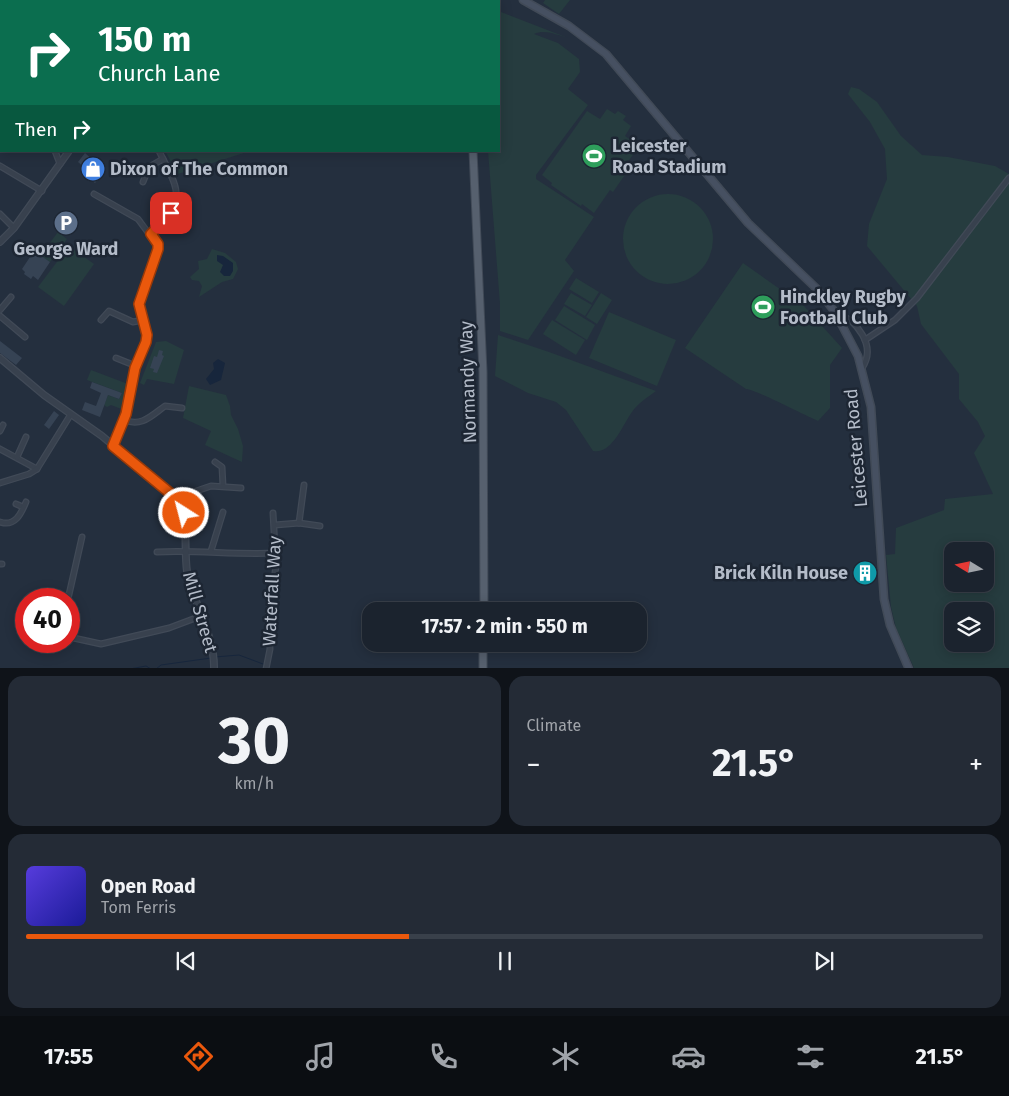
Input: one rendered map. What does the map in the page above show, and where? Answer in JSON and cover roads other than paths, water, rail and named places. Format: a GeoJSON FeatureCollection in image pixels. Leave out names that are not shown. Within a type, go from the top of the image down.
{"type":"FeatureCollection","features":[{"type":"Feature","properties":{"kind":"main road","name":"Leicester Road"},"geometry":{"type":"LineString","coordinates":[[523,0],[569,26],[606,54],[748,223],[817,289],[835,312],[849,336],[862,368],[872,407],[884,599],[890,625],[909,668]]}},
{"type":"Feature","properties":{"kind":"main road","name":"Normandy Way"},"geometry":{"type":"LineString","coordinates":[[473,152],[484,372],[484,602]]}},
{"type":"Feature","properties":{"kind":"main road"},"geometry":{"type":"LineString","coordinates":[[483,652],[483,668]]}},
{"type":"Feature","properties":{"kind":"street"},"geometry":{"type":"LineString","coordinates":[[55,152],[60,164]]}},
{"type":"Feature","properties":{"kind":"street"},"geometry":{"type":"LineString","coordinates":[[0,242],[14,228],[68,152]]}},
{"type":"Feature","properties":{"kind":"street"},"geometry":{"type":"LineString","coordinates":[[151,234],[168,218],[176,201],[175,186],[160,152]]}},
{"type":"Feature","properties":{"kind":"street"},"geometry":{"type":"LineString","coordinates":[[143,182],[149,167],[163,159]]}},
{"type":"Feature","properties":{"kind":"street"},"geometry":{"type":"LineString","coordinates":[[0,166],[42,190]]}},
{"type":"Feature","properties":{"kind":"street"},"geometry":{"type":"LineString","coordinates":[[865,340],[895,320],[917,298],[1009,178]]}},
{"type":"Feature","properties":{"kind":"street"},"geometry":{"type":"LineString","coordinates":[[94,194],[138,219],[151,234],[158,246],[140,294],[139,304],[146,342],[136,366],[124,420],[113,446]]}},
{"type":"Feature","properties":{"kind":"street"},"geometry":{"type":"LineString","coordinates":[[0,214],[14,228]]}},
{"type":"Feature","properties":{"kind":"street"},"geometry":{"type":"LineString","coordinates":[[0,310],[11,297]]}},
{"type":"Feature","properties":{"kind":"street"},"geometry":{"type":"LineString","coordinates":[[101,320],[110,309],[133,322],[142,320]]}},
{"type":"Feature","properties":{"kind":"street"},"geometry":{"type":"LineString","coordinates":[[835,312],[848,316],[865,340],[868,360],[862,368]]}},
{"type":"Feature","properties":{"kind":"street"},"geometry":{"type":"LineString","coordinates":[[0,316],[25,337]]}},
{"type":"Feature","properties":{"kind":"street"},"geometry":{"type":"LineString","coordinates":[[0,358],[44,395],[113,446],[176,498],[211,486],[241,488]]}},
{"type":"Feature","properties":{"kind":"street"},"geometry":{"type":"LineString","coordinates":[[116,358],[136,366]]}},
{"type":"Feature","properties":{"kind":"street"},"geometry":{"type":"LineString","coordinates":[[124,420],[134,424],[142,422],[164,406],[182,408]]}},
{"type":"Feature","properties":{"kind":"street"},"geometry":{"type":"LineString","coordinates":[[0,483],[29,474],[37,469],[71,414]]}},
{"type":"Feature","properties":{"kind":"street"},"geometry":{"type":"LineString","coordinates":[[0,431],[3,425]]}},
{"type":"Feature","properties":{"kind":"street"},"geometry":{"type":"LineString","coordinates":[[17,457],[26,437]]}},
{"type":"Feature","properties":{"kind":"street"},"geometry":{"type":"LineString","coordinates":[[0,449],[37,469]]}},
{"type":"Feature","properties":{"kind":"street"},"geometry":{"type":"LineString","coordinates":[[215,462],[222,467],[223,486]]}},
{"type":"Feature","properties":{"kind":"street"},"geometry":{"type":"LineString","coordinates":[[299,522],[304,485]]}},
{"type":"Feature","properties":{"kind":"street","name":"Mill Street"},"geometry":{"type":"LineString","coordinates":[[176,498],[184,510],[184,552],[189,582],[211,645],[214,668]]}},
{"type":"Feature","properties":{"kind":"street"},"geometry":{"type":"LineString","coordinates":[[0,522],[14,521],[26,502]]}},
{"type":"Feature","properties":{"kind":"street"},"geometry":{"type":"LineString","coordinates":[[16,504],[23,507]]}},
{"type":"Feature","properties":{"kind":"street"},"geometry":{"type":"LineString","coordinates":[[211,551],[223,512]]}},
{"type":"Feature","properties":{"kind":"street","name":"Waterfall Way"},"geometry":{"type":"LineString","coordinates":[[266,668],[270,649],[268,619],[276,566],[273,513]]}},
{"type":"Feature","properties":{"kind":"street"},"geometry":{"type":"LineString","coordinates":[[275,525],[299,522],[320,526]]}},
{"type":"Feature","properties":{"kind":"street"},"geometry":{"type":"LineString","coordinates":[[70,588],[82,537]]}},
{"type":"Feature","properties":{"kind":"street"},"geometry":{"type":"LineString","coordinates":[[157,552],[276,553]]}},
{"type":"Feature","properties":{"kind":"street"},"geometry":{"type":"LineString","coordinates":[[80,639],[101,644],[169,628],[201,616]]}},
{"type":"Feature","properties":{"kind":"water"},"geometry":{"type":"Polygon","coordinates":[[[217,255],[223,256],[233,263],[233,271],[230,276],[224,276],[220,272],[223,265],[217,261],[217,255]]]}},
{"type":"Feature","properties":{"kind":"water"},"geometry":{"type":"Polygon","coordinates":[[[218,359],[225,363],[221,380],[210,385],[206,379],[214,369],[213,363],[218,359]]]}},
{"type":"Feature","properties":{"kind":"waterway"},"geometry":{"type":"LineString","coordinates":[[215,657],[239,655],[263,664]]}},
{"type":"Feature","properties":{"kind":"waterway"},"geometry":{"type":"LineString","coordinates":[[157,668],[161,665],[211,658]]}},
{"type":"Feature","properties":{"kind":"waterway"},"geometry":{"type":"LineString","coordinates":[[135,668],[146,666],[149,668]]}},
{"type":"Feature","properties":{"kind":"place","name":"Leicester Road Stadium"},"geometry":{"type":"Point","coordinates":[594,156]}},
{"type":"Feature","properties":{"kind":"place","name":"Dixon of The Common"},"geometry":{"type":"Point","coordinates":[93,169]}},
{"type":"Feature","properties":{"kind":"place","name":"George Ward"},"geometry":{"type":"Point","coordinates":[66,223]}},
{"type":"Feature","properties":{"kind":"place","name":"Hinckley Rugby Football Club"},"geometry":{"type":"Point","coordinates":[763,307]}},
{"type":"Feature","properties":{"kind":"place","name":"Brick Kiln House"},"geometry":{"type":"Point","coordinates":[865,573]}}]}
